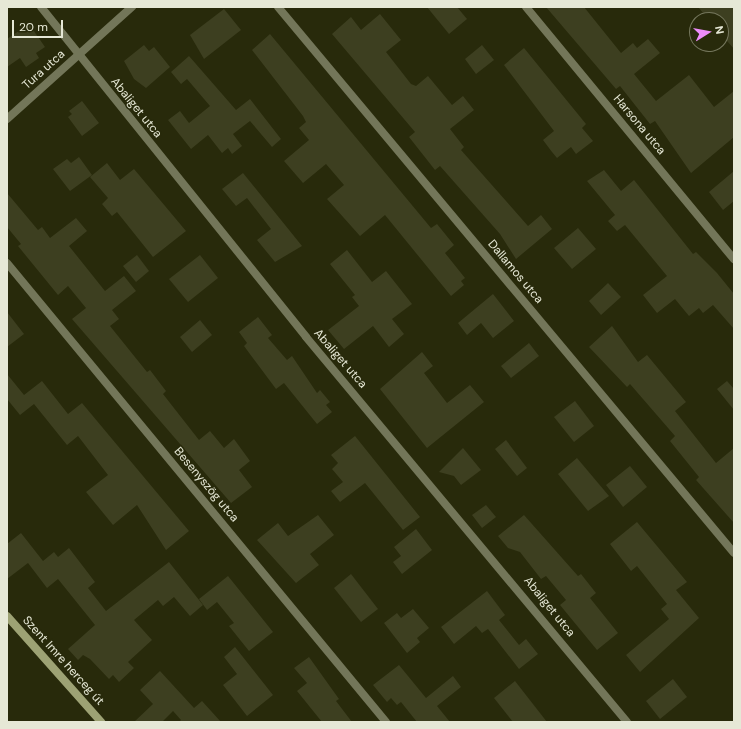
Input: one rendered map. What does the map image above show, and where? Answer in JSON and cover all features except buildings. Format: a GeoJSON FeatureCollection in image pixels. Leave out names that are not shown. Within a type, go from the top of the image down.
{"type":"FeatureCollection","features":[{"type":"Feature","properties":{"kind":"street","name":"Abaliget utca"},"geometry":{"type":"LineString","coordinates":[[41,7],[78,56],[306,337],[627,722]]}},
{"type":"Feature","properties":{"kind":"street","name":"Tura utca"},"geometry":{"type":"LineString","coordinates":[[7,119],[132,7]]}},
{"type":"Feature","properties":{"kind":"street","name":"Dallamos utca"},"geometry":{"type":"LineString","coordinates":[[278,7],[734,553]]}},
{"type":"Feature","properties":{"kind":"street","name":"Harsona utca"},"geometry":{"type":"LineString","coordinates":[[526,7],[734,259]]}},
{"type":"Feature","properties":{"kind":"street","name":"Besenyszög utca"},"geometry":{"type":"LineString","coordinates":[[7,264],[386,722]]}},
{"type":"Feature","properties":{"kind":"street","name":"Szent Imre herceg út"},"geometry":{"type":"LineString","coordinates":[[7,616],[101,722]]}}]}
